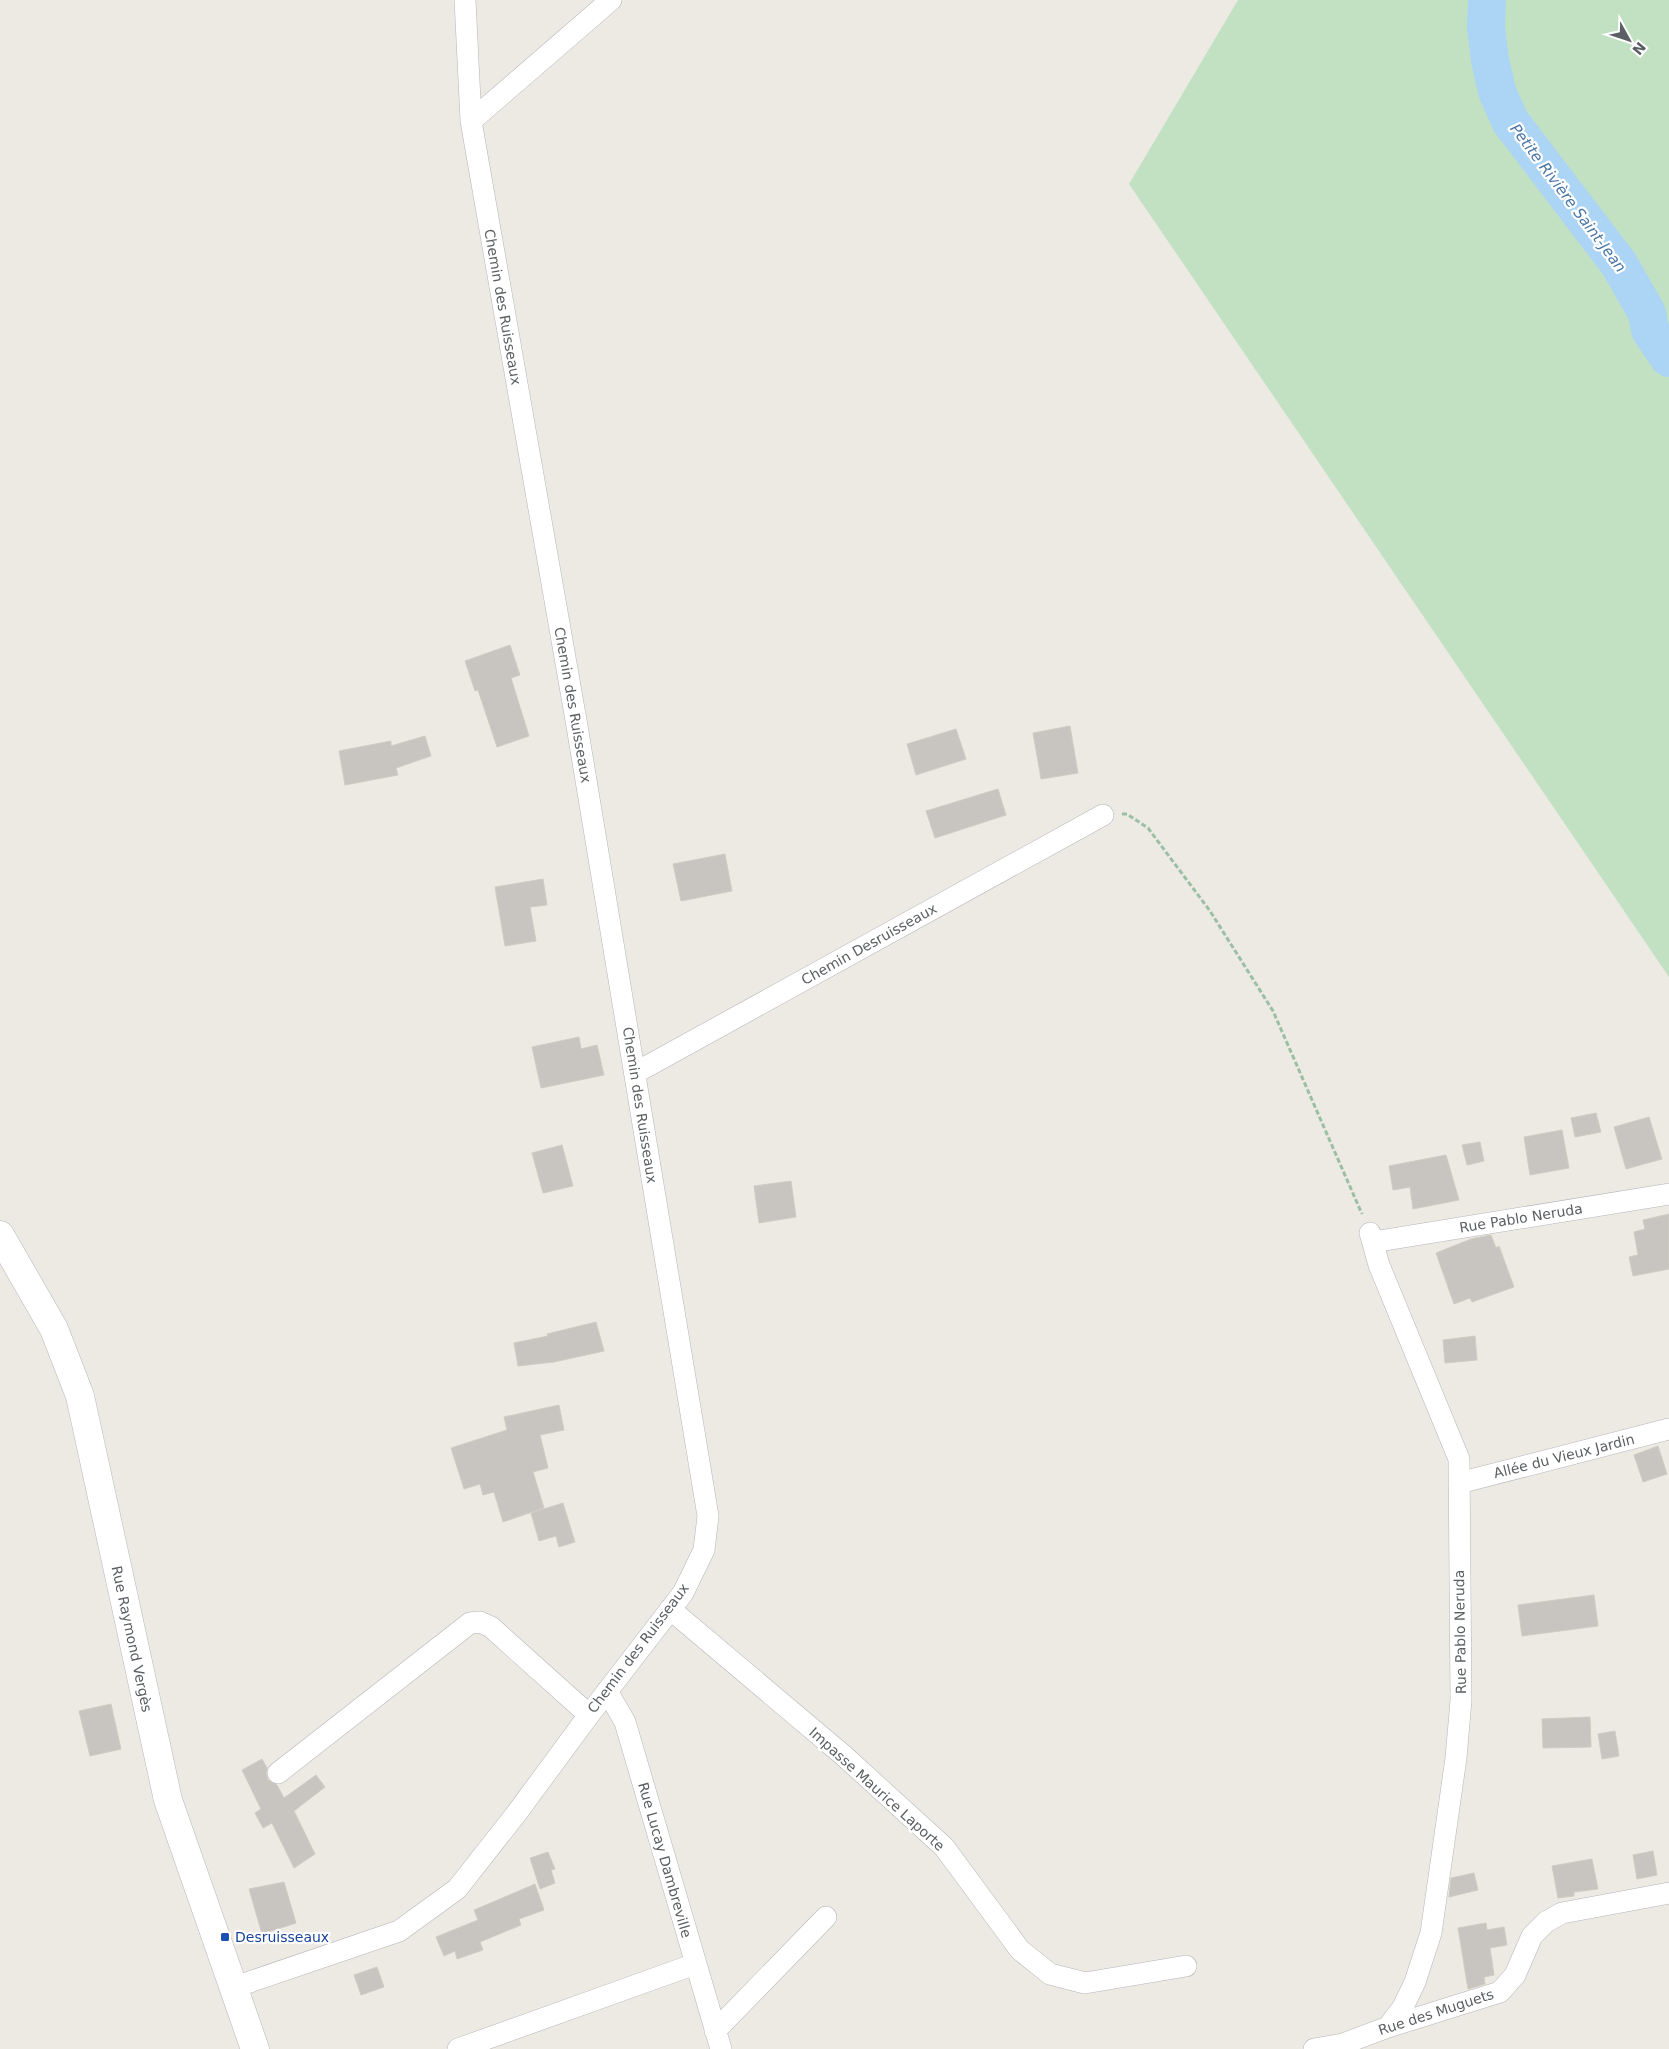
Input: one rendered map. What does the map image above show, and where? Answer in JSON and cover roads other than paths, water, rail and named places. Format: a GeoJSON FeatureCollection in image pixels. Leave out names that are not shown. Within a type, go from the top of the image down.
{"type":"FeatureCollection","features":[{"type":"Feature","properties":{"kind":"main road","name":"Rue Raymond Vergès"},"geometry":{"type":"LineString","coordinates":[[0,1235],[54,1328],[80,1396],[168,1800],[232,1988],[255,2049]]}},
{"type":"Feature","properties":{"kind":"street","name":"Chemin des Ruisseaux"},"geometry":{"type":"LineString","coordinates":[[232,1988],[399,1931],[457,1889],[516,1814],[682,1593],[704,1550],[708,1516],[577,726],[471,121],[465,0]]}},
{"type":"Feature","properties":{"kind":"street"},"geometry":{"type":"LineString","coordinates":[[471,121],[611,0]]}},
{"type":"Feature","properties":{"kind":"street","name":"Chemin Desruisseaux"},"geometry":{"type":"LineString","coordinates":[[635,1073],[1103,815]]}},
{"type":"Feature","properties":{"kind":"street","name":"Rue Pablo Neruda"},"geometry":{"type":"LineString","coordinates":[[1388,2027],[1403,2007],[1411,1990],[1431,1933],[1456,1758],[1461,1700],[1459,1459],[1379,1265],[1371,1237],[1669,1194]]}},
{"type":"Feature","properties":{"kind":"street","name":"Allée du Vieux Jardin"},"geometry":{"type":"LineString","coordinates":[[1459,1483],[1669,1428]]}},
{"type":"Feature","properties":{"kind":"street","name":"Impasse Maurice Laporte"},"geometry":{"type":"LineString","coordinates":[[670,1609],[842,1755],[944,1847],[1020,1950],[1050,1974],[1085,1983],[1186,1966]]}},
{"type":"Feature","properties":{"kind":"street"},"geometry":{"type":"LineString","coordinates":[[278,1773],[470,1623],[480,1622],[491,1627],[589,1715]]}},
{"type":"Feature","properties":{"kind":"street","name":"Rue Lucay Dambreville"},"geometry":{"type":"LineString","coordinates":[[608,1691],[625,1722],[695,1964],[714,2042]]}},
{"type":"Feature","properties":{"kind":"street","name":"Rue des Muguets"},"geometry":{"type":"LineString","coordinates":[[1314,2049],[1344,2047],[1388,2027],[1500,1992],[1515,1975],[1532,1936],[1546,1922],[1562,1913],[1669,1893]]}},
{"type":"Feature","properties":{"kind":"street","name":"Rue Lucay Dambreville"},"geometry":{"type":"LineString","coordinates":[[714,2042],[826,1917]]}},
{"type":"Feature","properties":{"kind":"street"},"geometry":{"type":"LineString","coordinates":[[458,2049],[695,1964]]}},
{"type":"Feature","properties":{"kind":"waterway","name":"Petite Rivière Saint-Jean"},"geometry":{"type":"LineString","coordinates":[[1487,0],[1486,28],[1490,60],[1497,91],[1510,121],[1619,264],[1647,313],[1650,330],[1669,358]]}},
{"type":"Feature","properties":{"kind":"place","name":"Desruisseaux"},"geometry":{"type":"Point","coordinates":[225,1937]}}]}
